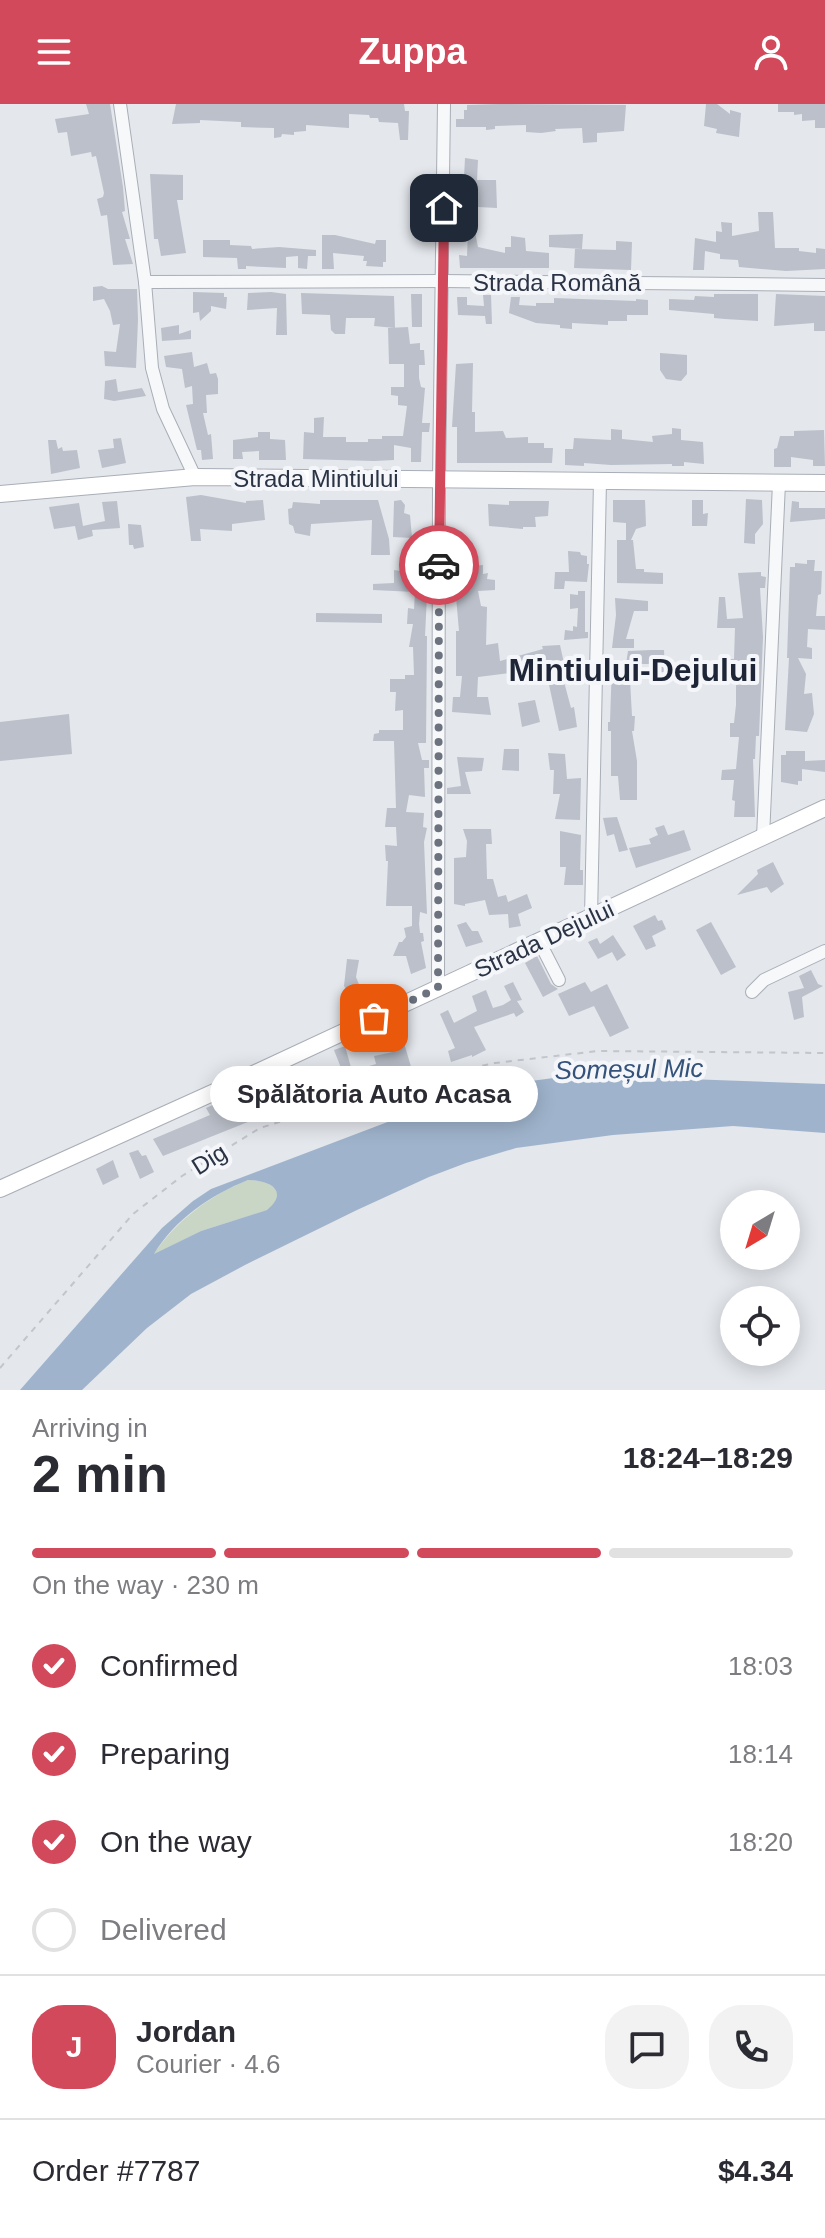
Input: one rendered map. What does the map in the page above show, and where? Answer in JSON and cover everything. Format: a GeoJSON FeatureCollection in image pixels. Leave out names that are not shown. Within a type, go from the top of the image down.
{"type":"FeatureCollection","features":[{"type":"Feature","properties":{"kind":"main road","name":"Strada Mintiului"},"geometry":{"type":"LineString","coordinates":[[0,494],[195,477],[825,483]]}},
{"type":"Feature","properties":{"kind":"main road","name":"Strada Dejului"},"geometry":{"type":"LineString","coordinates":[[0,1189],[825,808]]}},
{"type":"Feature","properties":{"kind":"street"},"geometry":{"type":"LineString","coordinates":[[120,104],[145,282],[154,381],[176,440],[195,477]]}},
{"type":"Feature","properties":{"kind":"street"},"geometry":{"type":"LineString","coordinates":[[438,988],[439,479],[444,104]]}},
{"type":"Feature","properties":{"kind":"street","name":"Strada Română"},"geometry":{"type":"LineString","coordinates":[[145,282],[825,285]]}},
{"type":"Feature","properties":{"kind":"street"},"geometry":{"type":"LineString","coordinates":[[591,917],[600,481]]}},
{"type":"Feature","properties":{"kind":"street"},"geometry":{"type":"LineString","coordinates":[[763,837],[779,483]]}},
{"type":"Feature","properties":{"kind":"street"},"geometry":{"type":"LineString","coordinates":[[539,941],[559,980]]}},
{"type":"Feature","properties":{"kind":"street"},"geometry":{"type":"LineString","coordinates":[[752,992],[764,980],[825,951]]}},
{"type":"Feature","properties":{"kind":"path","name":"Dig"},"geometry":{"type":"LineString","coordinates":[[0,1368],[133,1214],[182,1176],[260,1128],[405,1083],[495,1063],[598,1051],[825,1053]]}},
{"type":"Feature","properties":{"kind":"green space"},"geometry":{"type":"Polygon","coordinates":[[[248,1180],[269,1184],[277,1192],[268,1210],[201,1231],[153,1255],[172,1231],[195,1210],[248,1180]]]}},
{"type":"Feature","properties":{"kind":"water"},"geometry":{"type":"Polygon","coordinates":[[[576,1075],[825,1084],[825,1133],[733,1126],[613,1135],[516,1148],[466,1163],[357,1210],[191,1294],[147,1328],[82,1390],[20,1390],[162,1228],[211,1189],[435,1104],[516,1083],[576,1075]],[[248,1180],[208,1201],[183,1219],[154,1254],[201,1231],[267,1210],[274,1203],[277,1192],[269,1184],[248,1180]]]}},
{"type":"Feature","properties":{"kind":"building"},"geometry":{"type":"Polygon","coordinates":[[[86,104],[110,104],[123,187],[125,211],[122,212],[130,239],[125,239],[133,264],[113,265],[107,215],[101,216],[97,199],[104,193],[96,156],[92,157],[91,152],[71,156],[67,132],[58,133],[55,119],[89,114],[86,104]]]}},
{"type":"Feature","properties":{"kind":"building"},"geometry":{"type":"Polygon","coordinates":[[[176,104],[404,104],[405,111],[409,111],[408,140],[400,140],[398,123],[379,122],[378,118],[370,118],[369,115],[349,114],[349,128],[306,125],[306,131],[274,138],[274,128],[241,127],[241,122],[200,120],[200,123],[172,124],[176,104]]]}},
{"type":"Feature","properties":{"kind":"building"},"geometry":{"type":"Polygon","coordinates":[[[706,104],[717,104],[730,114],[730,110],[741,113],[739,137],[716,133],[717,129],[704,126],[706,104]]]}},
{"type":"Feature","properties":{"kind":"building"},"geometry":{"type":"Polygon","coordinates":[[[778,104],[825,104],[825,128],[815,128],[815,120],[802,121],[802,114],[778,112],[778,104]]]}},
{"type":"Feature","properties":{"kind":"building"},"geometry":{"type":"Polygon","coordinates":[[[467,105],[626,105],[624,131],[597,133],[597,142],[583,143],[582,128],[541,133],[526,132],[526,125],[495,126],[495,129],[486,130],[486,127],[456,127],[456,119],[464,119],[467,105]]]}},
{"type":"Feature","properties":{"kind":"building"},"geometry":{"type":"Polygon","coordinates":[[[465,158],[478,160],[477,180],[496,180],[497,208],[460,206],[461,187],[456,186],[456,178],[464,178],[465,158]]]}},
{"type":"Feature","properties":{"kind":"building"},"geometry":{"type":"Polygon","coordinates":[[[150,174],[183,175],[183,200],[177,200],[186,253],[161,256],[158,239],[154,239],[150,174]]]}},
{"type":"Feature","properties":{"kind":"building"},"geometry":{"type":"Polygon","coordinates":[[[758,212],[773,212],[775,248],[799,248],[799,251],[816,253],[816,248],[825,249],[825,269],[786,271],[739,267],[738,260],[720,259],[720,254],[705,251],[704,270],[693,270],[695,238],[716,242],[716,231],[722,232],[721,222],[732,223],[732,236],[759,231],[758,212]]]}},
{"type":"Feature","properties":{"kind":"building"},"geometry":{"type":"Polygon","coordinates":[[[468,232],[475,232],[478,247],[505,253],[505,247],[511,247],[511,236],[525,238],[526,251],[549,253],[549,268],[460,268],[459,255],[467,256],[468,232]]]}},
{"type":"Feature","properties":{"kind":"building"},"geometry":{"type":"Polygon","coordinates":[[[583,234],[582,249],[549,247],[549,235],[583,234]]]}},
{"type":"Feature","properties":{"kind":"building"},"geometry":{"type":"Polygon","coordinates":[[[322,235],[375,244],[376,240],[386,240],[386,262],[383,262],[383,267],[366,266],[364,256],[333,253],[334,269],[322,269],[322,235]]]}},
{"type":"Feature","properties":{"kind":"building"},"geometry":{"type":"Polygon","coordinates":[[[203,240],[230,240],[230,245],[251,246],[252,249],[279,247],[316,250],[316,256],[308,256],[307,269],[298,268],[298,256],[286,257],[286,268],[246,266],[246,269],[238,269],[237,258],[203,257],[203,240]]]}},
{"type":"Feature","properties":{"kind":"building"},"geometry":{"type":"Polygon","coordinates":[[[616,241],[632,242],[631,270],[574,268],[575,249],[616,250],[616,241]]]}},
{"type":"Feature","properties":{"kind":"building"},"geometry":{"type":"Polygon","coordinates":[[[93,287],[108,289],[137,289],[136,368],[105,366],[104,351],[116,352],[120,324],[113,325],[104,299],[93,301],[93,287]]]}},
{"type":"Feature","properties":{"kind":"building"},"geometry":{"type":"Polygon","coordinates":[[[193,292],[224,293],[227,297],[226,309],[211,306],[211,311],[200,321],[199,312],[193,313],[193,292]]]}},
{"type":"Feature","properties":{"kind":"building"},"geometry":{"type":"Polygon","coordinates":[[[248,293],[286,294],[287,335],[276,335],[277,308],[247,310],[248,293]]]}},
{"type":"Feature","properties":{"kind":"building"},"geometry":{"type":"Polygon","coordinates":[[[301,293],[394,296],[395,328],[374,326],[375,318],[346,318],[345,334],[335,334],[331,330],[330,315],[302,314],[301,293]]]}},
{"type":"Feature","properties":{"kind":"building"},"geometry":{"type":"Polygon","coordinates":[[[411,294],[422,294],[422,327],[412,327],[411,294]]]}},
{"type":"Feature","properties":{"kind":"building"},"geometry":{"type":"Polygon","coordinates":[[[714,294],[758,294],[758,321],[714,318],[714,314],[669,310],[669,299],[694,300],[695,296],[714,297],[714,294]]]}},
{"type":"Feature","properties":{"kind":"building"},"geometry":{"type":"Polygon","coordinates":[[[776,294],[825,296],[825,331],[814,331],[814,323],[774,326],[776,294]]]}},
{"type":"Feature","properties":{"kind":"building"},"geometry":{"type":"Polygon","coordinates":[[[483,295],[491,295],[492,324],[486,324],[485,316],[458,315],[457,297],[467,297],[467,305],[484,306],[483,295]]]}},
{"type":"Feature","properties":{"kind":"building"},"geometry":{"type":"Polygon","coordinates":[[[511,297],[520,297],[519,305],[536,306],[536,303],[554,303],[554,298],[648,300],[648,315],[627,315],[627,321],[608,321],[608,325],[572,323],[572,329],[560,328],[560,325],[536,323],[509,313],[511,297]]]}},
{"type":"Feature","properties":{"kind":"building"},"geometry":{"type":"Polygon","coordinates":[[[179,325],[179,334],[191,330],[191,339],[162,341],[161,328],[179,325]]]}},
{"type":"Feature","properties":{"kind":"building"},"geometry":{"type":"Polygon","coordinates":[[[408,327],[410,344],[420,343],[420,350],[424,350],[425,365],[419,365],[421,387],[425,388],[422,423],[430,423],[429,432],[422,432],[421,462],[411,462],[411,448],[394,445],[394,460],[303,459],[304,432],[314,433],[314,418],[324,417],[323,437],[346,437],[346,442],[403,436],[407,406],[398,405],[398,396],[391,395],[391,387],[404,387],[404,364],[389,364],[388,328],[408,327]]]}},
{"type":"Feature","properties":{"kind":"building"},"geometry":{"type":"Polygon","coordinates":[[[192,352],[194,367],[207,363],[210,374],[216,373],[218,379],[218,394],[206,395],[207,413],[203,413],[208,435],[211,434],[213,459],[202,460],[201,450],[197,450],[186,405],[193,404],[192,386],[185,388],[182,369],[166,367],[164,356],[192,352]]]}},
{"type":"Feature","properties":{"kind":"building"},"geometry":{"type":"Polygon","coordinates":[[[660,353],[687,355],[687,374],[681,381],[666,379],[660,370],[660,353]]]}},
{"type":"Feature","properties":{"kind":"building"},"geometry":{"type":"Polygon","coordinates":[[[473,363],[472,412],[475,412],[475,432],[503,431],[506,438],[528,437],[528,443],[544,443],[544,448],[553,448],[552,463],[457,463],[457,427],[452,427],[456,364],[473,363]]]}},
{"type":"Feature","properties":{"kind":"building"},"geometry":{"type":"Polygon","coordinates":[[[116,379],[118,392],[142,388],[146,396],[114,401],[104,399],[105,381],[116,379]]]}},
{"type":"Feature","properties":{"kind":"building"},"geometry":{"type":"Polygon","coordinates":[[[672,428],[681,429],[681,440],[703,442],[704,464],[565,465],[565,449],[573,449],[574,438],[611,440],[611,429],[622,430],[622,439],[653,442],[652,436],[672,434],[672,428]]]}},
{"type":"Feature","properties":{"kind":"building"},"geometry":{"type":"Polygon","coordinates":[[[824,430],[825,466],[813,466],[813,460],[791,457],[791,467],[774,467],[774,449],[780,436],[794,436],[794,431],[824,430]]]}},
{"type":"Feature","properties":{"kind":"building"},"geometry":{"type":"Polygon","coordinates":[[[258,432],[270,432],[270,439],[285,440],[286,460],[259,460],[259,451],[242,452],[243,459],[233,459],[233,440],[258,437],[258,432]]]}},
{"type":"Feature","properties":{"kind":"building"},"geometry":{"type":"Polygon","coordinates":[[[121,438],[126,463],[102,468],[98,450],[114,448],[113,439],[121,438]]]}},
{"type":"Feature","properties":{"kind":"building"},"geometry":{"type":"Polygon","coordinates":[[[48,440],[56,440],[58,449],[62,447],[63,451],[77,450],[80,468],[51,474],[48,440]]]}},
{"type":"Feature","properties":{"kind":"building"},"geometry":{"type":"Polygon","coordinates":[[[201,495],[246,503],[263,500],[265,520],[232,524],[232,531],[200,529],[201,541],[191,541],[186,497],[201,495]]]}},
{"type":"Feature","properties":{"kind":"building"},"geometry":{"type":"Polygon","coordinates":[[[746,499],[762,500],[763,524],[755,534],[755,544],[744,543],[746,499]]]}},
{"type":"Feature","properties":{"kind":"building"},"geometry":{"type":"Polygon","coordinates":[[[320,500],[378,500],[389,539],[390,555],[371,555],[372,520],[311,524],[310,536],[295,533],[289,524],[288,509],[292,508],[293,502],[320,504],[320,500]]]}},
{"type":"Feature","properties":{"kind":"building"},"geometry":{"type":"Polygon","coordinates":[[[401,500],[405,505],[404,513],[410,515],[412,538],[393,537],[394,501],[401,500]]]}},
{"type":"Feature","properties":{"kind":"building"},"geometry":{"type":"Polygon","coordinates":[[[613,500],[645,500],[646,526],[636,529],[631,540],[636,569],[663,573],[663,584],[617,583],[617,540],[626,540],[626,523],[613,522],[613,500]]]}},
{"type":"Feature","properties":{"kind":"building"},"geometry":{"type":"Polygon","coordinates":[[[692,500],[703,500],[703,514],[708,513],[707,526],[692,526],[692,500]]]}},
{"type":"Feature","properties":{"kind":"building"},"geometry":{"type":"Polygon","coordinates":[[[117,501],[120,528],[92,530],[93,536],[78,540],[75,526],[54,529],[49,507],[79,503],[83,526],[105,521],[102,502],[117,501]]]}},
{"type":"Feature","properties":{"kind":"building"},"geometry":{"type":"Polygon","coordinates":[[[509,501],[549,501],[548,516],[535,517],[536,527],[489,526],[488,504],[509,505],[509,501]]]}},
{"type":"Feature","properties":{"kind":"building"},"geometry":{"type":"Polygon","coordinates":[[[792,501],[799,502],[799,508],[825,508],[825,519],[790,522],[792,501]]]}},
{"type":"Feature","properties":{"kind":"building"},"geometry":{"type":"Polygon","coordinates":[[[128,524],[141,525],[144,547],[134,549],[133,545],[129,545],[128,524]]]}},
{"type":"Feature","properties":{"kind":"building"},"geometry":{"type":"Polygon","coordinates":[[[568,551],[587,556],[587,582],[565,581],[564,589],[554,589],[555,572],[569,572],[568,551]]]}},
{"type":"Feature","properties":{"kind":"building"},"geometry":{"type":"Polygon","coordinates":[[[807,560],[815,560],[814,571],[822,571],[816,616],[825,616],[825,630],[808,629],[807,647],[812,648],[812,659],[798,658],[806,674],[804,694],[812,693],[814,714],[807,732],[785,730],[790,567],[795,567],[795,563],[807,564],[807,560]]]}},
{"type":"Feature","properties":{"kind":"building"},"geometry":{"type":"Polygon","coordinates":[[[483,565],[483,574],[488,573],[487,579],[495,580],[495,590],[478,591],[481,606],[487,607],[486,645],[498,643],[500,661],[543,649],[542,646],[560,645],[567,677],[563,678],[571,708],[574,707],[577,727],[559,731],[548,680],[543,679],[542,669],[478,677],[477,697],[488,697],[491,715],[452,712],[453,697],[460,697],[462,676],[456,676],[456,631],[459,631],[454,574],[469,574],[471,566],[483,565]]]}},
{"type":"Feature","properties":{"kind":"building"},"geometry":{"type":"Polygon","coordinates":[[[394,570],[428,575],[426,743],[418,743],[422,760],[429,760],[429,768],[424,768],[425,797],[409,795],[406,812],[424,813],[423,827],[427,828],[424,842],[427,914],[420,912],[419,924],[420,933],[423,933],[424,941],[421,942],[426,968],[411,974],[406,956],[393,956],[399,942],[406,937],[404,928],[412,926],[412,906],[386,906],[388,861],[385,845],[397,846],[396,827],[385,827],[387,808],[396,808],[394,741],[373,741],[374,734],[379,730],[403,730],[403,710],[395,711],[396,692],[390,692],[390,679],[405,679],[405,675],[414,675],[413,647],[409,647],[413,624],[407,624],[408,608],[414,609],[415,592],[373,590],[373,584],[394,583],[394,570]]]}},
{"type":"Feature","properties":{"kind":"building"},"geometry":{"type":"Polygon","coordinates":[[[761,572],[761,576],[766,577],[765,588],[760,588],[763,637],[759,736],[756,736],[753,759],[755,817],[734,817],[734,780],[721,780],[722,770],[736,769],[739,737],[730,737],[730,723],[734,723],[736,705],[736,673],[727,673],[728,659],[734,659],[735,628],[717,628],[719,597],[725,597],[727,619],[743,618],[738,573],[761,572]]]}},
{"type":"Feature","properties":{"kind":"building"},"geometry":{"type":"Polygon","coordinates":[[[578,591],[585,591],[585,632],[588,632],[588,638],[564,640],[565,630],[573,631],[573,626],[577,627],[578,608],[570,609],[570,594],[578,595],[578,591]]]}},
{"type":"Feature","properties":{"kind":"building"},"geometry":{"type":"Polygon","coordinates":[[[615,598],[648,601],[648,611],[634,611],[626,639],[634,639],[634,648],[612,648],[615,598]]]}},
{"type":"Feature","properties":{"kind":"building"},"geometry":{"type":"Polygon","coordinates":[[[316,613],[382,614],[382,623],[316,622],[316,613]]]}},
{"type":"Feature","properties":{"kind":"building"},"geometry":{"type":"Polygon","coordinates":[[[664,650],[665,672],[655,672],[655,664],[626,664],[628,651],[664,650]]]}},
{"type":"Feature","properties":{"kind":"building"},"geometry":{"type":"Polygon","coordinates":[[[612,663],[628,665],[632,716],[635,716],[632,731],[637,761],[637,800],[620,800],[618,776],[611,776],[611,731],[608,731],[608,722],[612,663]]]}},
{"type":"Feature","properties":{"kind":"building"},"geometry":{"type":"Polygon","coordinates":[[[535,700],[540,722],[522,727],[518,703],[535,700]]]}},
{"type":"Feature","properties":{"kind":"building"},"geometry":{"type":"Polygon","coordinates":[[[69,714],[72,754],[0,761],[0,722],[69,714]]]}},
{"type":"Feature","properties":{"kind":"building"},"geometry":{"type":"Polygon","coordinates":[[[504,749],[519,749],[519,771],[502,770],[504,749]]]}},
{"type":"Feature","properties":{"kind":"building"},"geometry":{"type":"Polygon","coordinates":[[[786,751],[805,751],[805,761],[825,760],[825,772],[802,769],[802,781],[798,781],[798,785],[781,782],[781,755],[786,755],[786,751]]]}},
{"type":"Feature","properties":{"kind":"building"},"geometry":{"type":"Polygon","coordinates":[[[548,753],[565,754],[567,779],[581,778],[580,820],[555,819],[560,794],[553,794],[554,770],[550,770],[548,753]]]}},
{"type":"Feature","properties":{"kind":"building"},"geometry":{"type":"Polygon","coordinates":[[[457,757],[484,758],[482,771],[465,772],[471,794],[447,794],[447,788],[461,786],[457,757]]]}},
{"type":"Feature","properties":{"kind":"building"},"geometry":{"type":"Polygon","coordinates":[[[617,817],[628,850],[619,852],[614,834],[607,836],[603,818],[617,817]]]}},
{"type":"Feature","properties":{"kind":"building"},"geometry":{"type":"Polygon","coordinates":[[[664,825],[668,835],[684,830],[691,850],[636,868],[629,848],[651,844],[649,839],[658,835],[655,828],[664,825]]]}},
{"type":"Feature","properties":{"kind":"building"},"geometry":{"type":"Polygon","coordinates":[[[463,829],[491,829],[492,844],[486,844],[487,879],[493,879],[498,897],[506,895],[508,902],[527,894],[532,908],[518,914],[521,926],[509,928],[508,914],[489,915],[485,900],[465,906],[454,904],[454,858],[466,857],[467,841],[463,829]]]}},
{"type":"Feature","properties":{"kind":"building"},"geometry":{"type":"Polygon","coordinates":[[[560,831],[581,835],[583,885],[564,885],[566,867],[560,867],[560,831]]]}},
{"type":"Feature","properties":{"kind":"building"},"geometry":{"type":"Polygon","coordinates":[[[773,862],[784,884],[771,893],[767,887],[737,895],[758,874],[757,870],[773,862]]]}},
{"type":"Feature","properties":{"kind":"building"},"geometry":{"type":"Polygon","coordinates":[[[655,915],[658,921],[662,920],[666,929],[652,936],[656,946],[646,950],[633,926],[655,915]]]}},
{"type":"Feature","properties":{"kind":"building"},"geometry":{"type":"Polygon","coordinates":[[[466,922],[472,931],[478,931],[483,942],[466,947],[457,925],[466,922]]]}},
{"type":"Feature","properties":{"kind":"building"},"geometry":{"type":"Polygon","coordinates":[[[711,922],[736,967],[721,975],[696,930],[711,922]]]}},
{"type":"Feature","properties":{"kind":"building"},"geometry":{"type":"Polygon","coordinates":[[[613,935],[626,955],[617,961],[612,952],[598,959],[588,942],[597,938],[600,944],[613,935]]]}},
{"type":"Feature","properties":{"kind":"building"},"geometry":{"type":"Polygon","coordinates":[[[537,956],[551,984],[558,989],[543,997],[525,963],[537,956]]]}},
{"type":"Feature","properties":{"kind":"building"},"geometry":{"type":"Polygon","coordinates":[[[347,959],[359,960],[356,977],[364,997],[350,1003],[350,995],[344,986],[347,959]]]}},
{"type":"Feature","properties":{"kind":"building"},"geometry":{"type":"Polygon","coordinates":[[[811,970],[818,984],[823,986],[802,997],[804,1017],[794,1020],[788,992],[804,988],[799,976],[811,970]]]}},
{"type":"Feature","properties":{"kind":"building"},"geometry":{"type":"Polygon","coordinates":[[[513,982],[522,1000],[517,1001],[524,1012],[516,1017],[514,1013],[474,1027],[486,1050],[451,1062],[448,1051],[455,1048],[440,1014],[448,1010],[454,1023],[477,1011],[472,996],[486,990],[493,1008],[503,1005],[511,1000],[504,986],[513,982]]]}},
{"type":"Feature","properties":{"kind":"building"},"geometry":{"type":"Polygon","coordinates":[[[585,982],[591,992],[607,984],[629,1028],[610,1037],[594,1006],[569,1016],[558,994],[585,982]]]}},
{"type":"Feature","properties":{"kind":"building"},"geometry":{"type":"Polygon","coordinates":[[[398,1023],[412,1070],[349,1091],[347,1085],[300,1101],[163,1156],[153,1139],[210,1115],[206,1108],[282,1073],[287,1086],[341,1068],[334,1050],[345,1046],[352,1071],[376,1064],[374,1056],[398,1051],[391,1025],[398,1023]]]}},
{"type":"Feature","properties":{"kind":"building"},"geometry":{"type":"Polygon","coordinates":[[[138,1150],[142,1156],[146,1155],[154,1172],[140,1179],[129,1153],[138,1150]]]}},
{"type":"Feature","properties":{"kind":"building"},"geometry":{"type":"Polygon","coordinates":[[[113,1160],[119,1177],[103,1185],[96,1169],[113,1160]]]}},
{"type":"Feature","properties":{"kind":"way so far"},"geometry":{"type":"LineString","coordinates":[[374,1018],[438,988],[439,565]]}},
{"type":"Feature","properties":{"kind":"place","name":"Spălătoria Auto Acasa"},"geometry":{"type":"Point","coordinates":[374,1018]}},
{"type":"Feature","properties":{"kind":"district","name":"Mintiului-Dejului"},"geometry":{"type":"Point","coordinates":[633,670]}},
{"type":"Feature","properties":{"kind":"route"},"geometry":{"type":"LineString","coordinates":[[439,565],[444,208]]}},
{"type":"Feature","properties":{"kind":"water label","name":"Someșul Mic"},"geometry":{"type":"Point","coordinates":[629,1069]}}]}
